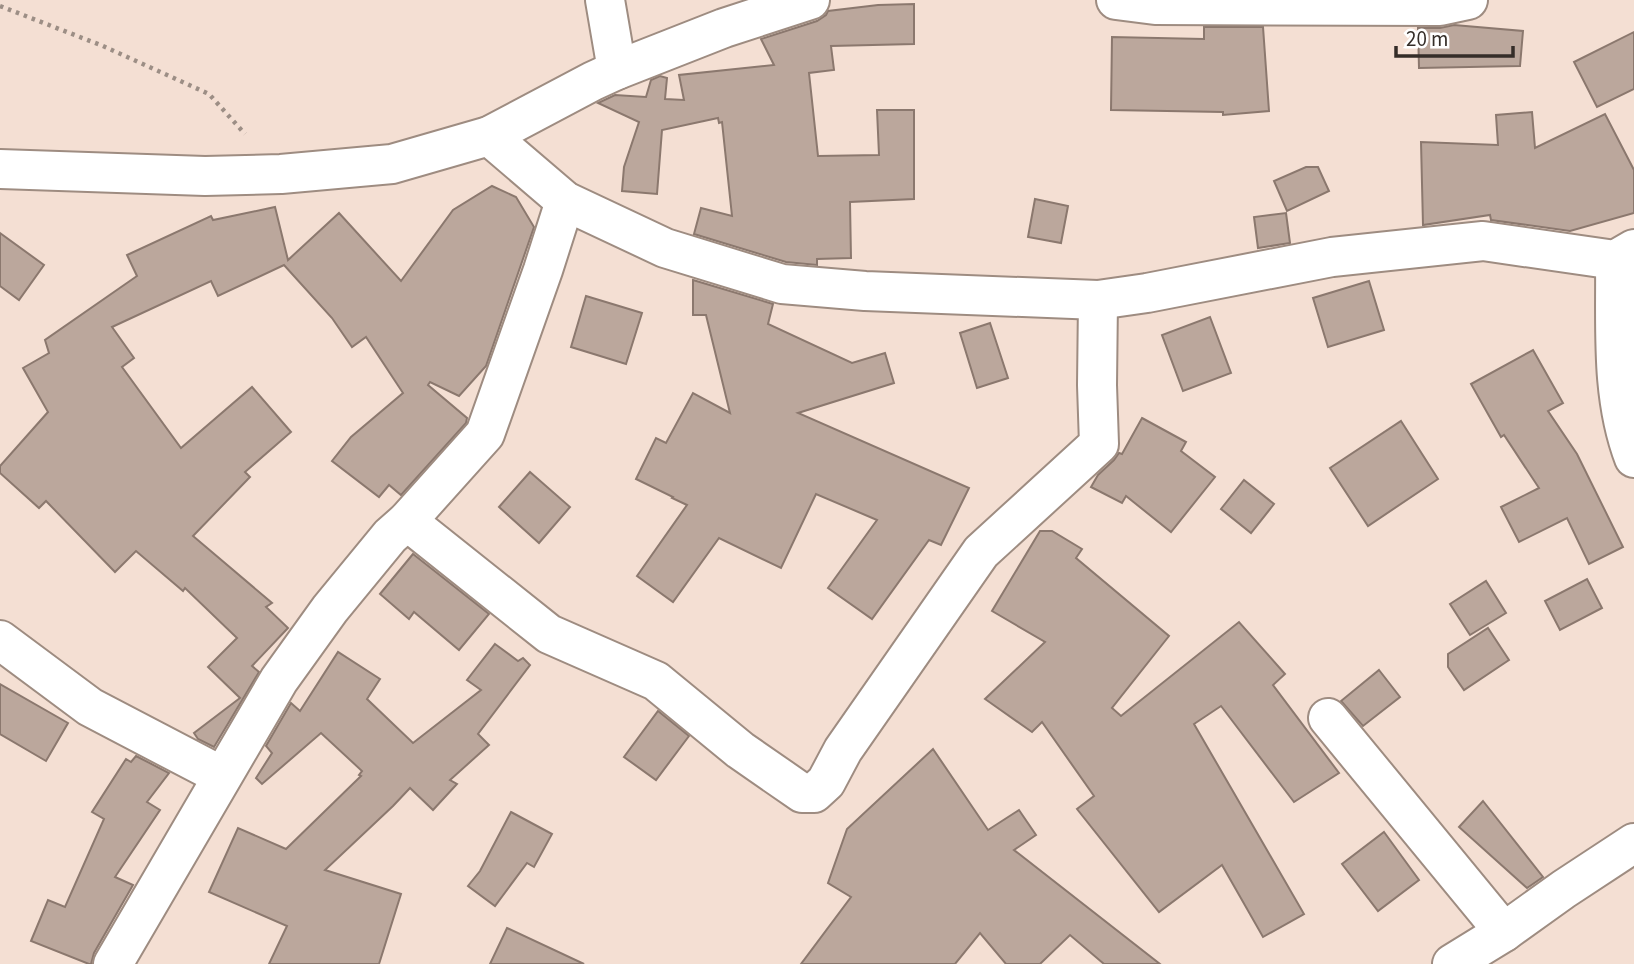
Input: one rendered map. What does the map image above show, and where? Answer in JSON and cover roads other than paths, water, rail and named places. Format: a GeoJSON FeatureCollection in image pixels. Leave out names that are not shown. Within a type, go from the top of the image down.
{"type":"FeatureCollection","features":[{"type":"Feature","properties":{"kind":"street"},"geometry":{"type":"LineString","coordinates":[[605,0],[617,70]]}},
{"type":"Feature","properties":{"kind":"street"},"geometry":{"type":"LineString","coordinates":[[0,169],[205,176],[281,174],[392,164],[489,136],[617,70],[724,28],[810,0]]}},
{"type":"Feature","properties":{"kind":"street"},"geometry":{"type":"LineString","coordinates":[[1116,0],[1154,5],[1440,6],[1468,0]]}},
{"type":"Feature","properties":{"kind":"street"},"geometry":{"type":"LineString","coordinates":[[489,136],[565,201],[665,248],[782,284],[865,291],[1098,300],[1332,257],[1483,241],[1625,255],[1616,380],[1625,435],[1634,458]]}},
{"type":"Feature","properties":{"kind":"street"},"geometry":{"type":"LineString","coordinates":[[113,964],[279,680],[330,609],[390,536],[407,521],[485,434],[565,201]]}},
{"type":"Feature","properties":{"kind":"street"},"geometry":{"type":"LineString","coordinates":[[407,521],[549,634],[656,681],[740,750],[802,793],[814,793],[826,782],[843,750],[981,552],[1099,444],[1098,300]]}},
{"type":"Feature","properties":{"kind":"street"},"geometry":{"type":"LineString","coordinates":[[0,640],[90,707],[222,776]]}},
{"type":"Feature","properties":{"kind":"street"},"geometry":{"type":"LineString","coordinates":[[1328,718],[1504,932]]}},
{"type":"Feature","properties":{"kind":"street"},"geometry":{"type":"LineString","coordinates":[[1452,964],[1504,932],[1634,843]]}}]}
